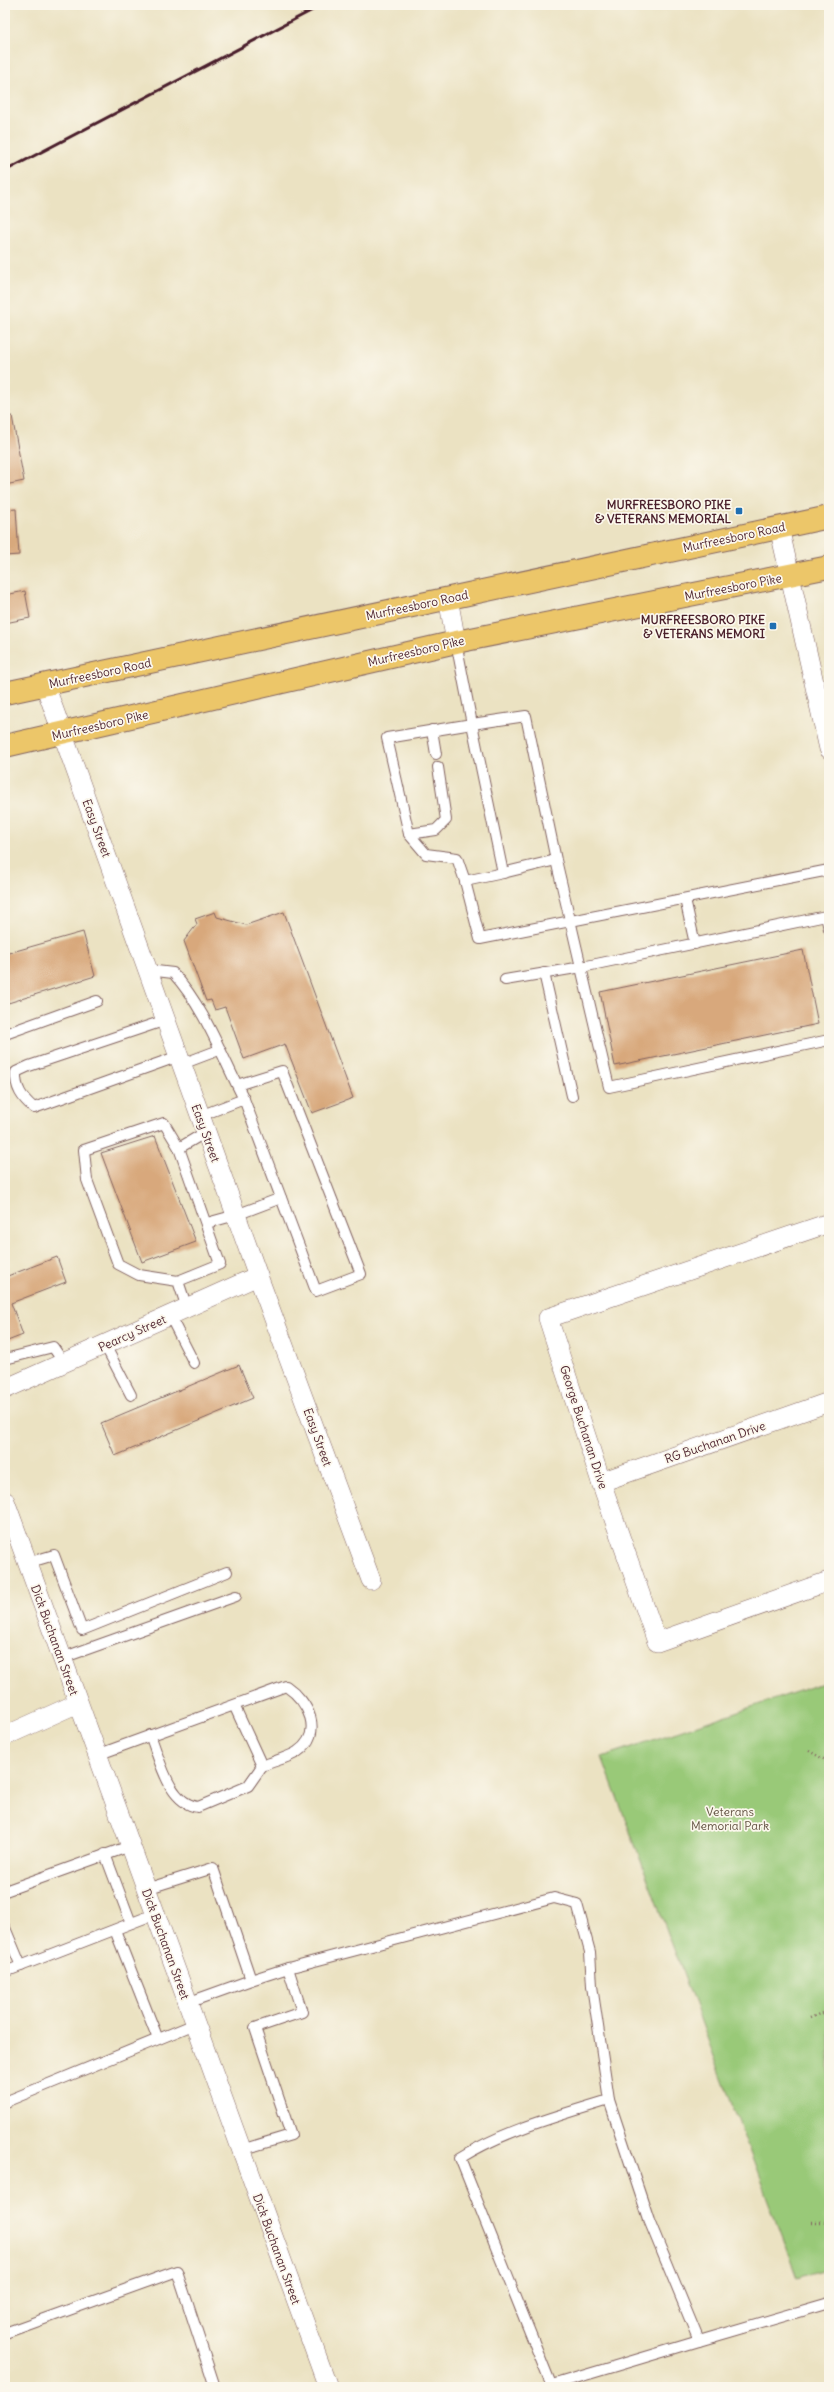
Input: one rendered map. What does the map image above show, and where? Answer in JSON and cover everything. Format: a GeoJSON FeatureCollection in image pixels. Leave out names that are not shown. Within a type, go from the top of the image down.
{"type":"FeatureCollection","features":[{"type":"Feature","properties":{"kind":"main road","name":"Murfreesboro Road"},"geometry":{"type":"LineString","coordinates":[[5,693],[829,517]]}},
{"type":"Feature","properties":{"kind":"main road","name":"Murfreesboro Pike"},"geometry":{"type":"LineString","coordinates":[[5,746],[63,734],[456,642],[829,567]]}},
{"type":"Feature","properties":{"kind":"street"},"geometry":{"type":"LineString","coordinates":[[779,527],[790,576],[823,692],[829,749]]}},
{"type":"Feature","properties":{"kind":"street"},"geometry":{"type":"LineString","coordinates":[[448,598],[456,642]]}},
{"type":"Feature","properties":{"kind":"street","name":"Easy Street"},"geometry":{"type":"LineString","coordinates":[[45,684],[258,1276],[371,1580]]}},
{"type":"Feature","properties":{"kind":"street","name":"George Buchanan Drive"},"geometry":{"type":"LineString","coordinates":[[829,1223],[548,1318],[601,1482],[657,1642],[829,1581]]}},
{"type":"Feature","properties":{"kind":"street","name":"Pearcy Street"},"geometry":{"type":"LineString","coordinates":[[5,1389],[258,1276]]}},
{"type":"Feature","properties":{"kind":"street","name":"RG Buchanan Drive"},"geometry":{"type":"LineString","coordinates":[[601,1482],[829,1402]]}},
{"type":"Feature","properties":{"kind":"street","name":"Dick Buchanan Street"},"geometry":{"type":"LineString","coordinates":[[5,1501],[328,2387]]}},
{"type":"Feature","properties":{"kind":"street"},"geometry":{"type":"LineString","coordinates":[[5,1736],[78,1704]]}},
{"type":"Feature","properties":{"kind":"lane"},"geometry":{"type":"LineString","coordinates":[[456,642],[503,873]]}},
{"type":"Feature","properties":{"kind":"lane"},"geometry":{"type":"LineString","coordinates":[[829,870],[686,899],[571,922],[480,940],[465,881],[457,858],[426,854],[409,834],[387,738],[526,716],[556,860],[571,922],[582,967],[609,1087],[829,1040]]}},
{"type":"Feature","properties":{"kind":"lane"},"geometry":{"type":"LineString","coordinates":[[432,730],[436,754]]}},
{"type":"Feature","properties":{"kind":"lane"},"geometry":{"type":"LineString","coordinates":[[409,834],[436,830],[446,820],[438,767]]}},
{"type":"Feature","properties":{"kind":"lane"},"geometry":{"type":"LineString","coordinates":[[465,881],[556,860]]}},
{"type":"Feature","properties":{"kind":"lane"},"geometry":{"type":"LineString","coordinates":[[686,899],[695,944]]}},
{"type":"Feature","properties":{"kind":"lane"},"geometry":{"type":"LineString","coordinates":[[505,980],[582,967],[826,916],[829,929]]}},
{"type":"Feature","properties":{"kind":"lane"},"geometry":{"type":"LineString","coordinates":[[148,970],[173,973],[189,991],[244,1099],[316,1291],[361,1274],[282,1071],[237,1085]]}},
{"type":"Feature","properties":{"kind":"lane"},"geometry":{"type":"LineString","coordinates":[[544,973],[572,1096]]}},
{"type":"Feature","properties":{"kind":"lane"},"geometry":{"type":"LineString","coordinates":[[5,1034],[97,1001]]}},
{"type":"Feature","properties":{"kind":"lane"},"geometry":{"type":"LineString","coordinates":[[166,1020],[29,1066],[16,1072],[16,1082],[24,1100],[34,1108],[180,1060],[219,1050]]}},
{"type":"Feature","properties":{"kind":"lane"},"geometry":{"type":"LineString","coordinates":[[179,1148],[203,1124],[244,1099]]}},
{"type":"Feature","properties":{"kind":"lane"},"geometry":{"type":"LineString","coordinates":[[164,1123],[179,1148],[207,1223],[220,1264],[178,1281],[139,1275],[118,1264],[87,1180],[84,1150],[164,1123]]}},
{"type":"Feature","properties":{"kind":"lane"},"geometry":{"type":"LineString","coordinates":[[207,1223],[236,1215],[281,1198]]}},
{"type":"Feature","properties":{"kind":"lane"},"geometry":{"type":"LineString","coordinates":[[178,1281],[187,1308]]}},
{"type":"Feature","properties":{"kind":"lane"},"geometry":{"type":"LineString","coordinates":[[170,1316],[194,1363]]}},
{"type":"Feature","properties":{"kind":"lane"},"geometry":{"type":"LineString","coordinates":[[105,1345],[131,1395]]}},
{"type":"Feature","properties":{"kind":"lane"},"geometry":{"type":"LineString","coordinates":[[5,1359],[53,1347],[64,1363]]}},
{"type":"Feature","properties":{"kind":"lane"},"geometry":{"type":"LineString","coordinates":[[27,1563],[54,1555],[82,1630],[227,1572]]}},
{"type":"Feature","properties":{"kind":"lane"},"geometry":{"type":"LineString","coordinates":[[62,1658],[236,1596]]}},
{"type":"Feature","properties":{"kind":"lane"},"geometry":{"type":"LineString","coordinates":[[97,1755],[150,1735],[286,1686],[298,1695],[308,1709],[312,1726],[310,1740],[297,1752],[262,1766],[248,1786],[198,1807],[190,1806],[174,1793],[150,1735]]}},
{"type":"Feature","properties":{"kind":"lane"},"geometry":{"type":"LineString","coordinates":[[234,1705],[262,1766]]}},
{"type":"Feature","properties":{"kind":"lane"},"geometry":{"type":"LineString","coordinates":[[5,1891],[130,1846]]}},
{"type":"Feature","properties":{"kind":"lane"},"geometry":{"type":"LineString","coordinates":[[105,1854],[132,1923]]}},
{"type":"Feature","properties":{"kind":"lane"},"geometry":{"type":"LineString","coordinates":[[146,1890],[213,1868],[251,1980]]}},
{"type":"Feature","properties":{"kind":"lane"},"geometry":{"type":"LineString","coordinates":[[187,2003],[288,1968],[554,1898],[577,1904],[590,1952],[592,1986],[609,2100],[649,2220],[699,2341]]}},
{"type":"Feature","properties":{"kind":"lane"},"geometry":{"type":"LineString","coordinates":[[5,1972],[155,1914]]}},
{"type":"Feature","properties":{"kind":"lane"},"geometry":{"type":"LineString","coordinates":[[5,1928],[21,1966]]}},
{"type":"Feature","properties":{"kind":"lane"},"geometry":{"type":"LineString","coordinates":[[115,1930],[158,2039]]}},
{"type":"Feature","properties":{"kind":"lane"},"geometry":{"type":"LineString","coordinates":[[241,2150],[291,2135],[255,2028],[302,2012],[288,1968]]}},
{"type":"Feature","properties":{"kind":"lane"},"geometry":{"type":"LineString","coordinates":[[5,2102],[195,2024]]}},
{"type":"Feature","properties":{"kind":"lane"},"geometry":{"type":"LineString","coordinates":[[609,2100],[547,2119],[480,2146],[460,2158],[552,2386],[829,2303]]}},
{"type":"Feature","properties":{"kind":"lane"},"geometry":{"type":"LineString","coordinates":[[5,2333],[176,2271],[214,2387]]}},
{"type":"Feature","properties":{"kind":"path"},"geometry":{"type":"LineString","coordinates":[[808,1751],[829,1762]]}},
{"type":"Feature","properties":{"kind":"path"},"geometry":{"type":"LineString","coordinates":[[810,2018],[829,2010]]}},
{"type":"Feature","properties":{"kind":"path"},"geometry":{"type":"LineString","coordinates":[[812,2222],[829,2222]]}},
{"type":"Feature","properties":{"kind":"green space","name":"Veterans Memorial Park"},"geometry":{"type":"Polygon","coordinates":[[[829,1681],[829,2268],[797,2278],[602,1757],[829,1681]]]}},
{"type":"Feature","properties":{"kind":"building"},"geometry":{"type":"Polygon","coordinates":[[[12,416],[24,481],[5,485],[5,417],[12,416]]]}},
{"type":"Feature","properties":{"kind":"building"},"geometry":{"type":"Polygon","coordinates":[[[16,509],[19,555],[5,556],[5,510],[16,509]]]}},
{"type":"Feature","properties":{"kind":"building"},"geometry":{"type":"Polygon","coordinates":[[[25,591],[30,618],[5,623],[5,595],[25,591]]]}},
{"type":"Feature","properties":{"kind":"building"},"geometry":{"type":"Polygon","coordinates":[[[215,912],[217,917],[246,925],[284,912],[353,1098],[312,1113],[285,1044],[244,1059],[225,1007],[215,1010],[211,1000],[206,1001],[184,941],[197,924],[195,919],[215,912]]]}},
{"type":"Feature","properties":{"kind":"building"},"geometry":{"type":"Polygon","coordinates":[[[83,932],[95,976],[5,1004],[5,954],[83,932]]]}},
{"type":"Feature","properties":{"kind":"building"},"geometry":{"type":"Polygon","coordinates":[[[803,950],[818,1024],[615,1066],[600,992],[803,950]]]}},
{"type":"Feature","properties":{"kind":"building"},"geometry":{"type":"Polygon","coordinates":[[[155,1136],[196,1242],[142,1262],[101,1153],[155,1136]]]}},
{"type":"Feature","properties":{"kind":"building"},"geometry":{"type":"Polygon","coordinates":[[[57,1257],[66,1282],[11,1303],[23,1335],[5,1342],[5,1277],[57,1257]]]}},
{"type":"Feature","properties":{"kind":"building"},"geometry":{"type":"Polygon","coordinates":[[[239,1365],[253,1398],[115,1456],[101,1423],[239,1365]]]}},
{"type":"Feature","properties":{"kind":"railway"},"geometry":{"type":"LineString","coordinates":[[5,171],[322,5]]}},
{"type":"Feature","properties":{"kind":"place","name":"MURFREESBORO PIKE & VETERANS MEMORIAL"},"geometry":{"type":"Point","coordinates":[739,511]}},
{"type":"Feature","properties":{"kind":"place","name":"MURFREESBORO PIKE & VETERANS MEMORI"},"geometry":{"type":"Point","coordinates":[773,626]}}]}
